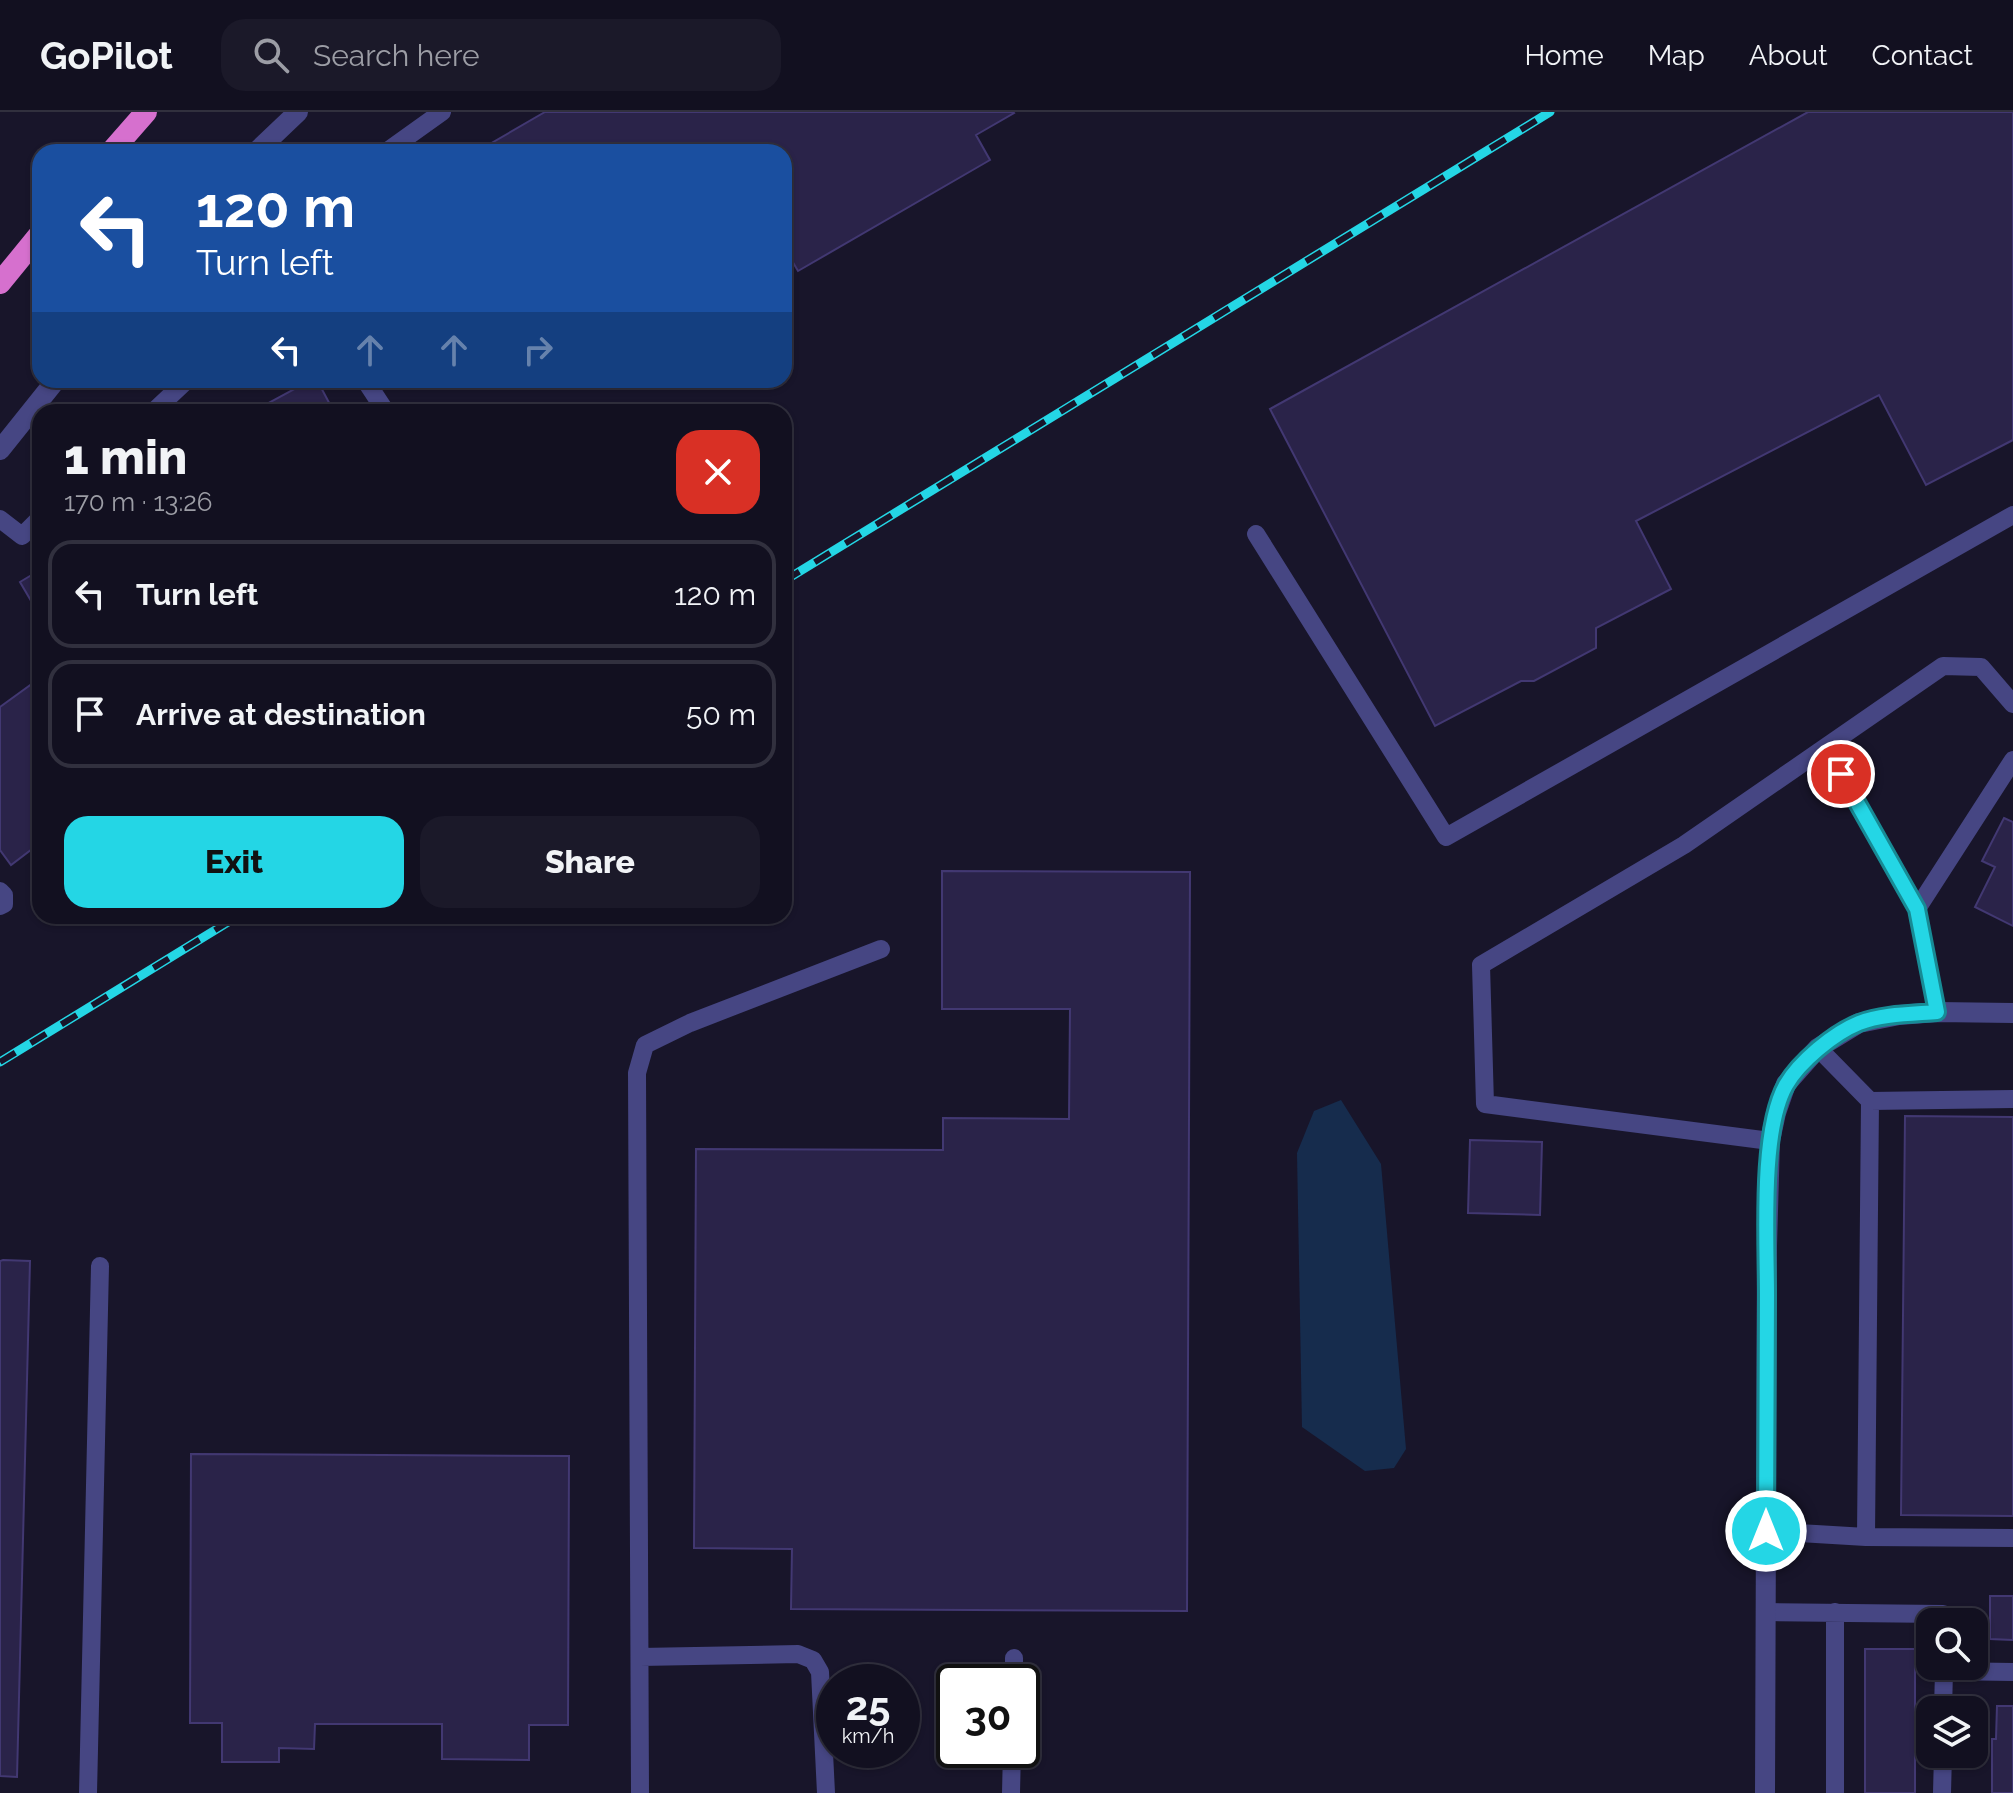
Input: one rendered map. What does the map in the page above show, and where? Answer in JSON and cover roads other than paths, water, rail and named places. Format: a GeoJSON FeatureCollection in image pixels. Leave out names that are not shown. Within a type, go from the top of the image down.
{"type":"FeatureCollection","features":[{"type":"Feature","properties":{"kind":"highway"},"geometry":{"type":"LineString","coordinates":[[118,144],[146,112]]}},
{"type":"Feature","properties":{"kind":"highway"},"geometry":{"type":"LineString","coordinates":[[0,283],[32,244]]}},
{"type":"Feature","properties":{"kind":"street"},"geometry":{"type":"LineString","coordinates":[[264,144],[298,112]]}},
{"type":"Feature","properties":{"kind":"street"},"geometry":{"type":"LineString","coordinates":[[37,404],[50,388]]}},
{"type":"Feature","properties":{"kind":"street"},"geometry":{"type":"LineString","coordinates":[[0,450],[32,410]]}},
{"type":"Feature","properties":{"kind":"street"},"geometry":{"type":"LineString","coordinates":[[1765,1793],[1767,1246],[1770,1141],[1776,1113],[1786,1084],[1818,1048],[1859,1023],[1937,1012],[2013,1013]]}},
{"type":"Feature","properties":{"kind":"lane"},"geometry":{"type":"LineString","coordinates":[[397,144],[442,112]]}},
{"type":"Feature","properties":{"kind":"lane"},"geometry":{"type":"LineString","coordinates":[[162,404],[178,388]]}},
{"type":"Feature","properties":{"kind":"lane"},"geometry":{"type":"LineString","coordinates":[[1256,534],[1446,837],[2013,515]]}},
{"type":"Feature","properties":{"kind":"lane"},"geometry":{"type":"LineString","coordinates":[[0,519],[22,536],[32,526]]}},
{"type":"Feature","properties":{"kind":"lane"},"geometry":{"type":"LineString","coordinates":[[1770,1141],[1485,1104],[1481,965],[1684,845],[1943,666],[1981,667],[2013,704]]}},
{"type":"Feature","properties":{"kind":"lane"},"geometry":{"type":"LineString","coordinates":[[1826,747],[1917,909],[1937,1012]]}},
{"type":"Feature","properties":{"kind":"lane"},"geometry":{"type":"LineString","coordinates":[[1917,909],[2013,760]]}},
{"type":"Feature","properties":{"kind":"lane"},"geometry":{"type":"LineString","coordinates":[[0,891],[4,895],[4,904],[0,906]]}},
{"type":"Feature","properties":{"kind":"lane"},"geometry":{"type":"LineString","coordinates":[[640,1793],[637,1073],[645,1045],[690,1023],[881,949]]}},
{"type":"Feature","properties":{"kind":"lane"},"geometry":{"type":"LineString","coordinates":[[1818,1048],[1870,1101],[1866,1537]]}},
{"type":"Feature","properties":{"kind":"lane"},"geometry":{"type":"LineString","coordinates":[[1870,1101],[2013,1099]]}},
{"type":"Feature","properties":{"kind":"lane"},"geometry":{"type":"LineString","coordinates":[[88,1793],[100,1266]]}},
{"type":"Feature","properties":{"kind":"lane"},"geometry":{"type":"LineString","coordinates":[[1766,1531],[1866,1537],[2013,1538]]}},
{"type":"Feature","properties":{"kind":"lane"},"geometry":{"type":"LineString","coordinates":[[1766,1612],[1916,1614]]}},
{"type":"Feature","properties":{"kind":"lane"},"geometry":{"type":"LineString","coordinates":[[1835,1612],[1835,1793]]}},
{"type":"Feature","properties":{"kind":"lane"},"geometry":{"type":"LineString","coordinates":[[640,1657],[798,1654],[813,1660],[820,1672],[826,1793]]}},
{"type":"Feature","properties":{"kind":"lane"},"geometry":{"type":"LineString","coordinates":[[1014,1658],[1014,1664]]}},
{"type":"Feature","properties":{"kind":"lane"},"geometry":{"type":"LineString","coordinates":[[1988,1671],[2013,1672]]}},
{"type":"Feature","properties":{"kind":"lane"},"geometry":{"type":"LineString","coordinates":[[1011,1793],[1012,1768]]}},
{"type":"Feature","properties":{"kind":"lane"},"geometry":{"type":"LineString","coordinates":[[1942,1793],[1943,1768]]}},
{"type":"Feature","properties":{"kind":"water"},"geometry":{"type":"Polygon","coordinates":[[[1341,1100],[1381,1164],[1406,1449],[1394,1468],[1365,1471],[1302,1427],[1297,1153],[1314,1111],[1341,1100]]]}},
{"type":"Feature","properties":{"kind":"railway"},"geometry":{"type":"LineString","coordinates":[[792,576],[1550,112]]}},
{"type":"Feature","properties":{"kind":"railway"},"geometry":{"type":"LineString","coordinates":[[0,1062],[225,924]]}}]}
